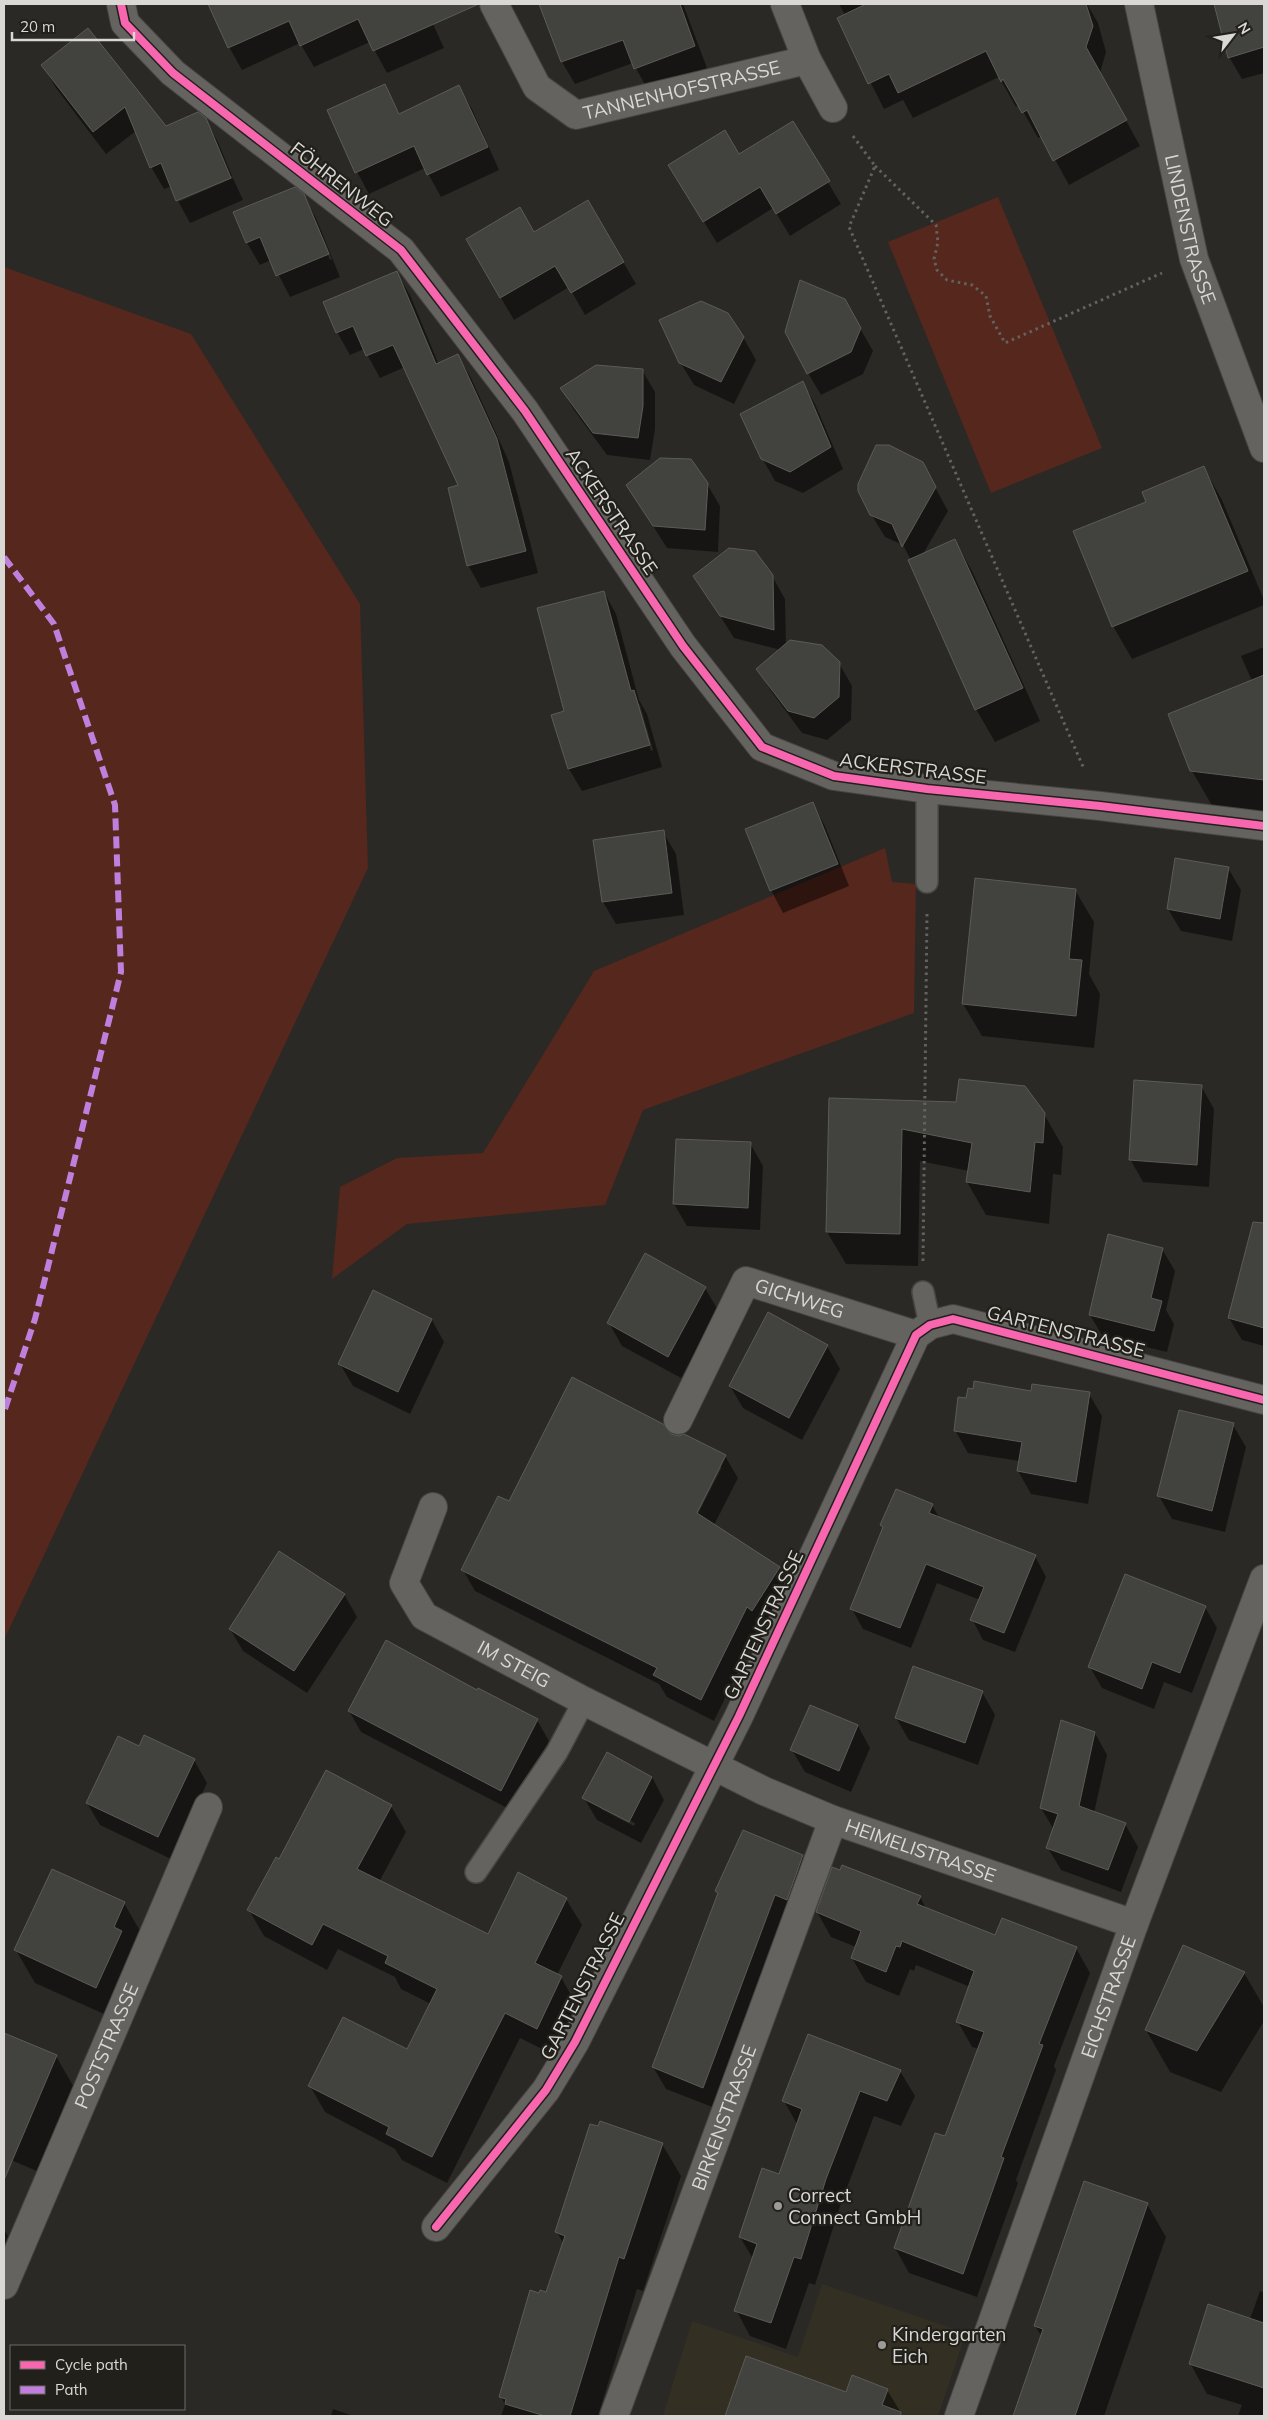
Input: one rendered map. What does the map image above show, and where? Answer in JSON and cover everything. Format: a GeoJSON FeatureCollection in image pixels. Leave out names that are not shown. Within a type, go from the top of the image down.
{"type":"FeatureCollection","features":[{"type":"Feature","properties":{"kind":"street","name":"FÖHRENWEG"},"geometry":{"type":"LineString","coordinates":[[121,4],[125,23],[173,73],[401,250],[525,411]]}},
{"type":"Feature","properties":{"kind":"street","name":"TANNENHOFSTRASSE"},"geometry":{"type":"LineString","coordinates":[[494,4],[537,86],[576,115],[808,60]]}},
{"type":"Feature","properties":{"kind":"street","name":"TANNENHOFSTRASSE"},"geometry":{"type":"LineString","coordinates":[[785,4],[808,60],[833,108]]}},
{"type":"Feature","properties":{"kind":"street","name":"LINDENSTRASSE"},"geometry":{"type":"LineString","coordinates":[[1139,4],[1194,259],[1264,448]]}},
{"type":"Feature","properties":{"kind":"street","name":"ACKERSTRASSE"},"geometry":{"type":"LineString","coordinates":[[525,411],[683,646],[762,747],[834,776],[1264,826]]}},
{"type":"Feature","properties":{"kind":"street","name":"GICHWEG"},"geometry":{"type":"LineString","coordinates":[[678,1420],[746,1281],[923,1330]]}},
{"type":"Feature","properties":{"kind":"street","name":"GARTENSTRASSE"},"geometry":{"type":"LineString","coordinates":[[436,2226],[546,2090],[575,2042],[712,1765],[739,1716],[923,1330],[953,1319],[1264,1400]]}},
{"type":"Feature","properties":{"kind":"street","name":"IM STEIG"},"geometry":{"type":"LineString","coordinates":[[433,1507],[404,1583],[424,1616],[584,1701],[712,1765]]}},
{"type":"Feature","properties":{"kind":"street","name":"EICHSTRASSE"},"geometry":{"type":"LineString","coordinates":[[959,2416],[1134,1924],[1264,1579]]}},
{"type":"Feature","properties":{"kind":"street","name":"HEIMELISTRASSE"},"geometry":{"type":"LineString","coordinates":[[712,1765],[764,1791],[833,1820],[1134,1924]]}},
{"type":"Feature","properties":{"kind":"street","name":"POSTSTRASSE"},"geometry":{"type":"LineString","coordinates":[[4,2285],[208,1807]]}},
{"type":"Feature","properties":{"kind":"street","name":"BIRKENSTRASSE"},"geometry":{"type":"LineString","coordinates":[[614,2416],[833,1820]]}},
{"type":"Feature","properties":{"kind":"lane"},"geometry":{"type":"LineString","coordinates":[[926,788],[927,882]]}},
{"type":"Feature","properties":{"kind":"lane"},"geometry":{"type":"LineString","coordinates":[[923,1292],[923,1330]]}},
{"type":"Feature","properties":{"kind":"lane"},"geometry":{"type":"LineString","coordinates":[[476,1872],[557,1752],[584,1701]]}},
{"type":"Feature","properties":{"kind":"path"},"geometry":{"type":"LineString","coordinates":[[833,108],[874,166],[936,225],[938,242],[934,259],[937,270],[947,280],[972,284],[986,296],[990,316],[1005,343],[1194,259]]}},
{"type":"Feature","properties":{"kind":"path"},"geometry":{"type":"LineString","coordinates":[[874,166],[849,227],[1100,806]]}},
{"type":"Feature","properties":{"kind":"path"},"geometry":{"type":"LineString","coordinates":[[923,1292],[927,882]]}},
{"type":"Feature","properties":{"kind":"shaded area"},"geometry":{"type":"Polygon","coordinates":[[[998,197],[1102,448],[991,493],[888,242],[998,197]]]}},
{"type":"Feature","properties":{"kind":"shaded area"},"geometry":{"type":"Polygon","coordinates":[[[4,267],[191,334],[360,604],[368,868],[4,1640],[4,267]]]}},
{"type":"Feature","properties":{"kind":"shaded area"},"geometry":{"type":"Polygon","coordinates":[[[885,848],[892,882],[916,884],[914,1013],[643,1110],[605,1205],[407,1224],[332,1279],[340,1187],[397,1158],[483,1153],[594,971],[885,848]]]}},
{"type":"Feature","properties":{"kind":"shaded area","name":"Kindergarten Eich"},"geometry":{"type":"Polygon","coordinates":[[[822,2284],[966,2333],[938,2416],[663,2416],[692,2321],[798,2357],[822,2284]]]}},
{"type":"Feature","properties":{"kind":"building"},"geometry":{"type":"Polygon","coordinates":[[[208,4],[479,4],[373,51],[358,19],[300,46],[289,21],[228,48],[208,4]]]}},
{"type":"Feature","properties":{"kind":"building"},"geometry":{"type":"Polygon","coordinates":[[[539,4],[680,4],[695,46],[634,69],[623,40],[561,62],[539,4]]]}},
{"type":"Feature","properties":{"kind":"building"},"geometry":{"type":"Polygon","coordinates":[[[866,4],[1086,4],[1093,26],[1086,47],[1127,120],[1053,161],[1027,110],[1022,113],[1003,79],[1001,82],[986,51],[898,93],[889,74],[868,84],[837,18],[866,4]]]}},
{"type":"Feature","properties":{"kind":"building"},"geometry":{"type":"Polygon","coordinates":[[[1214,4],[1264,4],[1264,47],[1228,58],[1214,4]]]}},
{"type":"Feature","properties":{"kind":"building"},"geometry":{"type":"Polygon","coordinates":[[[88,28],[166,126],[198,112],[206,118],[231,178],[176,201],[161,163],[150,168],[125,107],[93,132],[41,65],[88,28]]]}},
{"type":"Feature","properties":{"kind":"building"},"geometry":{"type":"Polygon","coordinates":[[[385,84],[399,114],[459,85],[488,147],[427,175],[414,146],[355,173],[327,110],[385,84]]]}},
{"type":"Feature","properties":{"kind":"building"},"geometry":{"type":"Polygon","coordinates":[[[793,121],[830,181],[776,214],[760,187],[703,222],[668,165],[725,130],[739,154],[793,121]]]}},
{"type":"Feature","properties":{"kind":"building"},"geometry":{"type":"Polygon","coordinates":[[[295,187],[304,194],[329,254],[276,276],[260,237],[246,243],[233,212],[295,187]]]}},
{"type":"Feature","properties":{"kind":"building"},"geometry":{"type":"Polygon","coordinates":[[[588,200],[624,262],[571,293],[555,266],[500,298],[466,239],[520,207],[534,232],[588,200]]]}},
{"type":"Feature","properties":{"kind":"building"},"geometry":{"type":"Polygon","coordinates":[[[397,271],[436,364],[458,354],[497,439],[526,551],[467,566],[448,488],[458,485],[393,345],[366,356],[353,326],[336,333],[323,302],[397,271]]]}},
{"type":"Feature","properties":{"kind":"building"},"geometry":{"type":"Polygon","coordinates":[[[800,280],[845,299],[861,328],[851,352],[807,374],[785,332],[800,280]]]}},
{"type":"Feature","properties":{"kind":"building"},"geometry":{"type":"Polygon","coordinates":[[[701,301],[728,313],[744,337],[721,382],[679,363],[659,320],[701,301]]]}},
{"type":"Feature","properties":{"kind":"building"},"geometry":{"type":"Polygon","coordinates":[[[596,365],[643,369],[643,406],[638,438],[593,433],[560,388],[596,365]]]}},
{"type":"Feature","properties":{"kind":"building"},"geometry":{"type":"Polygon","coordinates":[[[803,381],[831,447],[790,472],[761,459],[740,414],[803,381]]]}},
{"type":"Feature","properties":{"kind":"building"},"geometry":{"type":"Polygon","coordinates":[[[876,445],[889,445],[923,462],[936,487],[902,547],[892,524],[870,515],[858,491],[858,484],[876,445]]]}},
{"type":"Feature","properties":{"kind":"building"},"geometry":{"type":"Polygon","coordinates":[[[660,458],[691,459],[708,483],[705,530],[653,526],[626,485],[660,458]]]}},
{"type":"Feature","properties":{"kind":"building"},"geometry":{"type":"Polygon","coordinates":[[[1204,466],[1248,571],[1112,627],[1073,531],[1146,502],[1142,492],[1204,466]]]}},
{"type":"Feature","properties":{"kind":"building"},"geometry":{"type":"Polygon","coordinates":[[[955,539],[1023,688],[975,710],[908,560],[955,539]]]}},
{"type":"Feature","properties":{"kind":"building"},"geometry":{"type":"Polygon","coordinates":[[[729,548],[755,551],[773,575],[774,630],[720,616],[693,576],[729,548]]]}},
{"type":"Feature","properties":{"kind":"building"},"geometry":{"type":"Polygon","coordinates":[[[604,591],[631,691],[634,690],[650,745],[568,769],[551,715],[564,711],[537,608],[604,591]]]}},
{"type":"Feature","properties":{"kind":"building"},"geometry":{"type":"Polygon","coordinates":[[[790,640],[822,645],[840,662],[839,697],[814,718],[788,711],[756,669],[790,640]]]}},
{"type":"Feature","properties":{"kind":"building"},"geometry":{"type":"Polygon","coordinates":[[[1264,675],[1264,780],[1190,771],[1168,714],[1264,675]]]}},
{"type":"Feature","properties":{"kind":"building"},"geometry":{"type":"Polygon","coordinates":[[[813,802],[838,864],[770,891],[745,829],[813,802]]]}},
{"type":"Feature","properties":{"kind":"building"},"geometry":{"type":"Polygon","coordinates":[[[664,830],[672,893],[602,902],[593,840],[664,830]]]}},
{"type":"Feature","properties":{"kind":"building"},"geometry":{"type":"Polygon","coordinates":[[[1175,858],[1229,867],[1220,919],[1167,909],[1175,858]]]}},
{"type":"Feature","properties":{"kind":"building"},"geometry":{"type":"Polygon","coordinates":[[[975,878],[1076,889],[1069,959],[1082,960],[1076,1016],[962,1004],[975,878]]]}},
{"type":"Feature","properties":{"kind":"building"},"geometry":{"type":"Polygon","coordinates":[[[959,1079],[1025,1086],[1045,1113],[1043,1143],[1035,1142],[1030,1192],[966,1182],[972,1143],[902,1129],[900,1234],[826,1232],[829,1098],[956,1102],[959,1079]]]}},
{"type":"Feature","properties":{"kind":"building"},"geometry":{"type":"Polygon","coordinates":[[[1134,1080],[1202,1085],[1197,1165],[1129,1160],[1134,1080]]]}},
{"type":"Feature","properties":{"kind":"building"},"geometry":{"type":"Polygon","coordinates":[[[676,1139],[751,1142],[748,1208],[673,1204],[676,1139]]]}},
{"type":"Feature","properties":{"kind":"building"},"geometry":{"type":"Polygon","coordinates":[[[1253,1222],[1264,1223],[1264,1328],[1228,1318],[1253,1222]]]}},
{"type":"Feature","properties":{"kind":"building"},"geometry":{"type":"Polygon","coordinates":[[[1108,1234],[1163,1248],[1151,1298],[1162,1301],[1154,1331],[1089,1315],[1108,1234]]]}},
{"type":"Feature","properties":{"kind":"building"},"geometry":{"type":"Polygon","coordinates":[[[645,1253],[706,1287],[668,1357],[607,1323],[645,1253]]]}},
{"type":"Feature","properties":{"kind":"building"},"geometry":{"type":"Polygon","coordinates":[[[373,1290],[432,1319],[398,1392],[338,1364],[373,1290]]]}},
{"type":"Feature","properties":{"kind":"building"},"geometry":{"type":"Polygon","coordinates":[[[768,1312],[828,1345],[789,1418],[729,1386],[768,1312]]]}},
{"type":"Feature","properties":{"kind":"building"},"geometry":{"type":"Polygon","coordinates":[[[572,1377],[663,1424],[671,1434],[679,1436],[684,1434],[726,1455],[697,1513],[780,1567],[752,1611],[747,1607],[701,1700],[653,1675],[657,1668],[461,1570],[498,1496],[509,1501],[572,1377]]]}},
{"type":"Feature","properties":{"kind":"building"},"geometry":{"type":"Polygon","coordinates":[[[974,1381],[1031,1391],[1032,1384],[1090,1392],[1076,1482],[1017,1471],[1022,1442],[954,1431],[958,1397],[966,1398],[968,1388],[973,1389],[974,1381]]]}},
{"type":"Feature","properties":{"kind":"building"},"geometry":{"type":"Polygon","coordinates":[[[1179,1410],[1234,1423],[1212,1511],[1157,1496],[1179,1410]]]}},
{"type":"Feature","properties":{"kind":"building"},"geometry":{"type":"Polygon","coordinates":[[[896,1489],[933,1504],[929,1513],[1036,1555],[1004,1633],[970,1620],[984,1587],[926,1564],[900,1628],[850,1609],[883,1527],[880,1525],[896,1489]]]}},
{"type":"Feature","properties":{"kind":"building"},"geometry":{"type":"Polygon","coordinates":[[[279,1551],[345,1594],[294,1671],[229,1629],[279,1551]]]}},
{"type":"Feature","properties":{"kind":"building"},"geometry":{"type":"Polygon","coordinates":[[[1125,1574],[1206,1606],[1180,1673],[1152,1662],[1142,1689],[1088,1667],[1125,1574]]]}},
{"type":"Feature","properties":{"kind":"building"},"geometry":{"type":"Polygon","coordinates":[[[386,1640],[477,1690],[478,1688],[538,1719],[501,1791],[348,1711],[386,1640]]]}},
{"type":"Feature","properties":{"kind":"building"},"geometry":{"type":"Polygon","coordinates":[[[913,1666],[983,1691],[965,1743],[895,1718],[913,1666]]]}},
{"type":"Feature","properties":{"kind":"building"},"geometry":{"type":"Polygon","coordinates":[[[810,1705],[858,1725],[839,1771],[790,1750],[810,1705]]]}},
{"type":"Feature","properties":{"kind":"building"},"geometry":{"type":"Polygon","coordinates":[[[1061,1720],[1095,1732],[1079,1806],[1126,1823],[1108,1870],[1046,1848],[1058,1814],[1040,1808],[1061,1720]]]}},
{"type":"Feature","properties":{"kind":"building"},"geometry":{"type":"Polygon","coordinates":[[[144,1735],[195,1759],[158,1837],[86,1803],[118,1736],[139,1746],[144,1735]]]}},
{"type":"Feature","properties":{"kind":"building"},"geometry":{"type":"Polygon","coordinates":[[[607,1752],[652,1777],[629,1822],[582,1798],[607,1752]]]}},
{"type":"Feature","properties":{"kind":"building"},"geometry":{"type":"Polygon","coordinates":[[[326,1770],[392,1805],[357,1869],[488,1934],[518,1872],[567,1898],[535,1963],[562,1976],[537,2029],[505,2013],[432,2157],[386,2134],[389,2127],[308,2086],[343,2017],[407,2049],[437,1989],[385,1963],[388,1956],[323,1924],[312,1945],[247,1910],[276,1857],[279,1859],[326,1770]]]}},
{"type":"Feature","properties":{"kind":"building"},"geometry":{"type":"Polygon","coordinates":[[[743,1830],[803,1855],[787,1900],[775,1895],[703,2088],[652,2067],[718,1893],[715,1891],[743,1830]]]}},
{"type":"Feature","properties":{"kind":"building"},"geometry":{"type":"Polygon","coordinates":[[[842,1865],[921,1896],[917,1904],[995,1935],[1002,1918],[1077,1947],[1039,2044],[1043,2045],[1001,2157],[1004,2158],[963,2274],[894,2248],[935,2133],[945,2136],[984,2032],[956,2022],[974,1971],[902,1941],[900,1947],[896,1946],[886,1972],[851,1958],[861,1931],[816,1912],[832,1867],[840,1870],[842,1865]]]}},
{"type":"Feature","properties":{"kind":"building"},"geometry":{"type":"Polygon","coordinates":[[[52,1869],[125,1902],[114,1927],[122,1931],[96,1988],[14,1950],[52,1869]]]}},
{"type":"Feature","properties":{"kind":"building"},"geometry":{"type":"Polygon","coordinates":[[[1183,1945],[1245,1972],[1197,2051],[1145,2030],[1183,1945]]]}},
{"type":"Feature","properties":{"kind":"building"},"geometry":{"type":"Polygon","coordinates":[[[4,2033],[57,2055],[4,2180],[4,2033]]]}},
{"type":"Feature","properties":{"kind":"building"},"geometry":{"type":"Polygon","coordinates":[[[808,2034],[901,2070],[887,2101],[860,2091],[826,2179],[801,2259],[794,2257],[771,2323],[734,2311],[757,2244],[739,2237],[762,2168],[779,2174],[802,2109],[782,2101],[808,2034]]]}},
{"type":"Feature","properties":{"kind":"building"},"geometry":{"type":"Polygon","coordinates":[[[600,2121],[663,2143],[624,2259],[619,2257],[570,2416],[545,2416],[505,2404],[506,2399],[499,2397],[530,2290],[539,2293],[540,2290],[546,2292],[565,2236],[555,2232],[590,2124],[598,2126],[600,2121]]]}},
{"type":"Feature","properties":{"kind":"building"},"geometry":{"type":"Polygon","coordinates":[[[1084,2181],[1148,2203],[1075,2416],[1013,2416],[1043,2329],[1034,2326],[1084,2181]]]}},
{"type":"Feature","properties":{"kind":"building"},"geometry":{"type":"Polygon","coordinates":[[[1208,2304],[1264,2323],[1264,2388],[1189,2364],[1208,2304]]]}},
{"type":"Feature","properties":{"kind":"building"},"geometry":{"type":"Polygon","coordinates":[[[746,2356],[846,2392],[852,2375],[888,2389],[882,2405],[901,2412],[901,2416],[725,2416],[746,2356]]]}},
{"type":"Feature","properties":{"kind":"marked path"},"geometry":{"type":"LineString","coordinates":[[4,557],[54,624],[115,805],[121,972],[35,1319],[4,1412]]}},
{"type":"Feature","properties":{"kind":"cycle path"},"geometry":{"type":"LineString","coordinates":[[121,4],[125,23],[173,73],[401,250],[525,411],[683,646],[762,747],[834,776],[927,789],[1100,806],[1264,826]]}},
{"type":"Feature","properties":{"kind":"cycle path"},"geometry":{"type":"LineString","coordinates":[[436,2227],[546,2090],[575,2042],[739,1716],[916,1335],[930,1325],[953,1319],[1264,1400]]}},
{"type":"Feature","properties":{"kind":"place","name":"Correct Connect GmbH"},"geometry":{"type":"Point","coordinates":[778,2206]}},
{"type":"Feature","properties":{"kind":"place","name":"Kindergarten Eich"},"geometry":{"type":"Point","coordinates":[882,2345]}}]}
